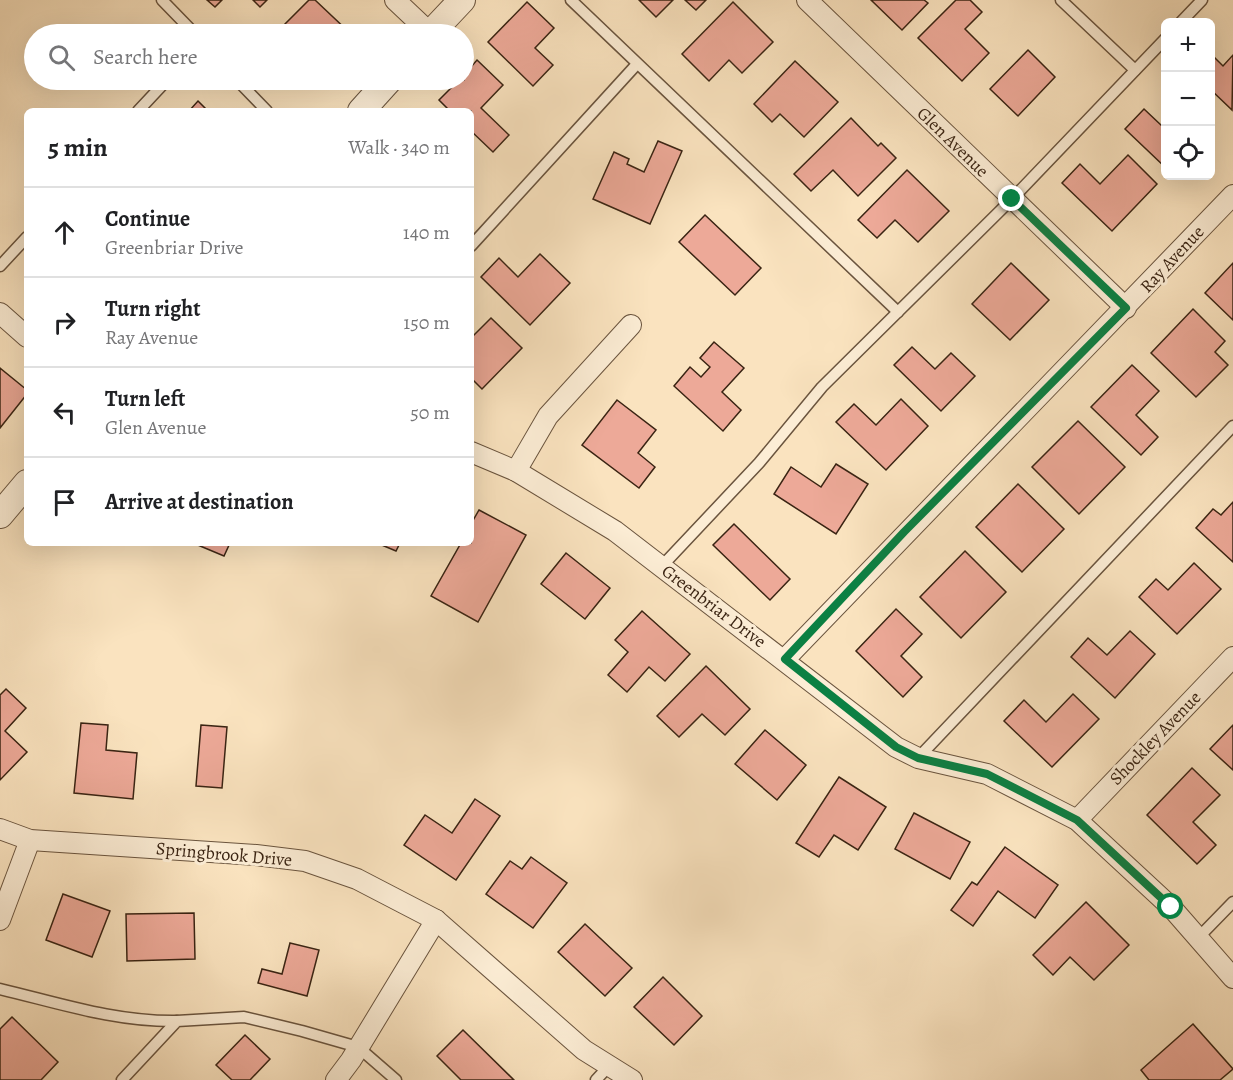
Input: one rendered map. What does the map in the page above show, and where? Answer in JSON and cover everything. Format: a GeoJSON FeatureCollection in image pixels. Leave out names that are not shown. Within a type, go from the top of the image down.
{"type":"FeatureCollection","features":[{"type":"Feature","properties":{"kind":"street"},"geometry":{"type":"LineString","coordinates":[[395,0],[420,24]]}},
{"type":"Feature","properties":{"kind":"street"},"geometry":{"type":"LineString","coordinates":[[439,24],[462,0]]}},
{"type":"Feature","properties":{"kind":"street","name":"Glen Avenue"},"geometry":{"type":"LineString","coordinates":[[807,0],[1126,308]]}},
{"type":"Feature","properties":{"kind":"street"},"geometry":{"type":"LineString","coordinates":[[364,108],[380,90]]}},
{"type":"Feature","properties":{"kind":"street","name":"Ray Avenue"},"geometry":{"type":"LineString","coordinates":[[785,659],[904,532],[1126,308],[1233,195]]}},
{"type":"Feature","properties":{"kind":"street"},"geometry":{"type":"LineString","coordinates":[[0,313],[24,334]]}},
{"type":"Feature","properties":{"kind":"street"},"geometry":{"type":"LineString","coordinates":[[516,471],[548,416],[631,325]]}},
{"type":"Feature","properties":{"kind":"street","name":"Greenbriar Drive"},"geometry":{"type":"LineString","coordinates":[[474,453],[516,471],[615,531],[785,659],[896,747],[918,758],[987,774],[1077,820],[1171,907],[1233,978]]}},
{"type":"Feature","properties":{"kind":"street"},"geometry":{"type":"LineString","coordinates":[[0,515],[24,487]]}},
{"type":"Feature","properties":{"kind":"street","name":"Shockley Avenue"},"geometry":{"type":"LineString","coordinates":[[1077,820],[1233,657]]}},
{"type":"Feature","properties":{"kind":"street","name":"Springbrook Drive"},"geometry":{"type":"LineString","coordinates":[[0,829],[30,840],[256,855],[305,861],[357,879],[436,920],[584,1050],[603,1073],[632,1080]]}},
{"type":"Feature","properties":{"kind":"street"},"geometry":{"type":"LineString","coordinates":[[0,921],[30,840]]}},
{"type":"Feature","properties":{"kind":"street"},"geometry":{"type":"LineString","coordinates":[[336,1080],[436,920]]}},
{"type":"Feature","properties":{"kind":"lane"},"geometry":{"type":"LineString","coordinates":[[162,0],[185,24]]}},
{"type":"Feature","properties":{"kind":"lane"},"geometry":{"type":"LineString","coordinates":[[571,0],[898,312]]}},
{"type":"Feature","properties":{"kind":"lane"},"geometry":{"type":"LineString","coordinates":[[1060,0],[1135,70]]}},
{"type":"Feature","properties":{"kind":"lane"},"geometry":{"type":"LineString","coordinates":[[1185,18],[1202,0]]}},
{"type":"Feature","properties":{"kind":"lane"},"geometry":{"type":"LineString","coordinates":[[662,566],[759,463],[822,387],[1012,199],[1161,43]]}},
{"type":"Feature","properties":{"kind":"lane"},"geometry":{"type":"LineString","coordinates":[[474,243],[637,64]]}},
{"type":"Feature","properties":{"kind":"lane"},"geometry":{"type":"LineString","coordinates":[[141,108],[158,90]]}},
{"type":"Feature","properties":{"kind":"lane"},"geometry":{"type":"LineString","coordinates":[[247,90],[264,108]]}},
{"type":"Feature","properties":{"kind":"lane"},"geometry":{"type":"LineString","coordinates":[[0,266],[24,240]]}},
{"type":"Feature","properties":{"kind":"lane"},"geometry":{"type":"LineString","coordinates":[[918,758],[1233,426]]}},
{"type":"Feature","properties":{"kind":"lane"},"geometry":{"type":"LineString","coordinates":[[1198,938],[1233,902]]}},
{"type":"Feature","properties":{"kind":"lane"},"geometry":{"type":"LineString","coordinates":[[0,989],[92,1013],[150,1022],[244,1017],[358,1047],[396,1080]]}},
{"type":"Feature","properties":{"kind":"lane"},"geometry":{"type":"LineString","coordinates":[[122,1080],[177,1021]]}},
{"type":"Feature","properties":{"kind":"building"},"geometry":{"type":"Polygon","coordinates":[[[207,0],[222,0],[215,7],[207,0]]]}},
{"type":"Feature","properties":{"kind":"building"},"geometry":{"type":"Polygon","coordinates":[[[253,0],[267,0],[260,7],[253,0]]]}},
{"type":"Feature","properties":{"kind":"building"},"geometry":{"type":"Polygon","coordinates":[[[309,0],[315,0],[340,24],[285,24],[309,0]]]}},
{"type":"Feature","properties":{"kind":"building"},"geometry":{"type":"Polygon","coordinates":[[[639,0],[673,0],[656,17],[639,0]]]}},
{"type":"Feature","properties":{"kind":"building"},"geometry":{"type":"Polygon","coordinates":[[[685,0],[706,0],[696,10],[685,0]]]}},
{"type":"Feature","properties":{"kind":"building"},"geometry":{"type":"Polygon","coordinates":[[[871,0],[924,0],[928,3],[902,30],[871,0]]]}},
{"type":"Feature","properties":{"kind":"building"},"geometry":{"type":"Polygon","coordinates":[[[956,0],[970,0],[982,12],[965,29],[989,53],[962,81],[918,38],[956,0]]]}},
{"type":"Feature","properties":{"kind":"building"},"geometry":{"type":"Polygon","coordinates":[[[527,2],[554,28],[535,48],[553,65],[533,86],[488,42],[527,2]]]}},
{"type":"Feature","properties":{"kind":"building"},"geometry":{"type":"Polygon","coordinates":[[[733,2],[773,42],[742,73],[729,60],[709,81],[682,54],[733,2]]]}},
{"type":"Feature","properties":{"kind":"building"},"geometry":{"type":"Polygon","coordinates":[[[1028,50],[1055,77],[1018,116],[990,89],[1028,50]]]}},
{"type":"Feature","properties":{"kind":"building"},"geometry":{"type":"Polygon","coordinates":[[[1233,55],[1232,110],[1215,94],[1215,58],[1223,66],[1233,55]]]}},
{"type":"Feature","properties":{"kind":"building"},"geometry":{"type":"Polygon","coordinates":[[[477,60],[503,85],[481,108],[509,135],[493,152],[474,134],[474,108],[447,108],[439,100],[449,90],[474,90],[474,63],[477,60]]]}},
{"type":"Feature","properties":{"kind":"building"},"geometry":{"type":"Polygon","coordinates":[[[795,61],[838,102],[804,137],[780,114],[772,122],[754,104],[795,61]]]}},
{"type":"Feature","properties":{"kind":"building"},"geometry":{"type":"Polygon","coordinates":[[[198,101],[205,108],[192,108],[198,101]]]}},
{"type":"Feature","properties":{"kind":"building"},"geometry":{"type":"Polygon","coordinates":[[[1144,109],[1161,125],[1161,163],[1125,129],[1144,109]]]}},
{"type":"Feature","properties":{"kind":"building"},"geometry":{"type":"Polygon","coordinates":[[[851,118],[878,146],[881,143],[896,158],[858,196],[833,170],[811,191],[794,174],[851,118]]]}},
{"type":"Feature","properties":{"kind":"building"},"geometry":{"type":"Polygon","coordinates":[[[658,141],[682,151],[650,224],[593,199],[614,152],[629,159],[627,164],[644,172],[658,141]]]}},
{"type":"Feature","properties":{"kind":"building"},"geometry":{"type":"Polygon","coordinates":[[[1128,155],[1157,184],[1112,231],[1062,183],[1080,164],[1100,184],[1128,155]]]}},
{"type":"Feature","properties":{"kind":"building"},"geometry":{"type":"Polygon","coordinates":[[[907,170],[949,211],[918,242],[895,220],[877,238],[858,220],[907,170]]]}},
{"type":"Feature","properties":{"kind":"building"},"geometry":{"type":"Polygon","coordinates":[[[705,215],[761,268],[735,295],[679,242],[705,215]]]}},
{"type":"Feature","properties":{"kind":"building"},"geometry":{"type":"Polygon","coordinates":[[[540,254],[570,283],[530,325],[481,277],[499,258],[518,277],[540,254]]]}},
{"type":"Feature","properties":{"kind":"building"},"geometry":{"type":"Polygon","coordinates":[[[1011,263],[1049,300],[1010,340],[972,304],[1011,263]]]}},
{"type":"Feature","properties":{"kind":"building"},"geometry":{"type":"Polygon","coordinates":[[[1233,263],[1233,320],[1205,293],[1233,263]]]}},
{"type":"Feature","properties":{"kind":"building"},"geometry":{"type":"Polygon","coordinates":[[[1193,309],[1225,341],[1215,352],[1228,365],[1196,397],[1151,353],[1193,309]]]}},
{"type":"Feature","properties":{"kind":"building"},"geometry":{"type":"Polygon","coordinates":[[[491,318],[522,348],[482,389],[474,381],[474,335],[491,318]]]}},
{"type":"Feature","properties":{"kind":"building"},"geometry":{"type":"Polygon","coordinates":[[[714,342],[744,368],[722,392],[741,410],[723,431],[674,386],[690,367],[701,377],[710,367],[700,358],[714,342]]]}},
{"type":"Feature","properties":{"kind":"building"},"geometry":{"type":"Polygon","coordinates":[[[912,347],[935,369],[951,353],[975,376],[941,411],[894,365],[912,347]]]}},
{"type":"Feature","properties":{"kind":"building"},"geometry":{"type":"Polygon","coordinates":[[[1132,365],[1159,391],[1136,415],[1158,437],[1141,455],[1091,407],[1132,365]]]}},
{"type":"Feature","properties":{"kind":"building"},"geometry":{"type":"Polygon","coordinates":[[[0,368],[24,388],[24,398],[0,428],[0,368]]]}},
{"type":"Feature","properties":{"kind":"building"},"geometry":{"type":"Polygon","coordinates":[[[901,399],[928,426],[886,470],[836,422],[854,404],[876,425],[901,399]]]}},
{"type":"Feature","properties":{"kind":"building"},"geometry":{"type":"Polygon","coordinates":[[[617,400],[656,430],[638,453],[655,467],[639,488],[582,445],[617,400]]]}},
{"type":"Feature","properties":{"kind":"building"},"geometry":{"type":"Polygon","coordinates":[[[1078,421],[1125,467],[1079,514],[1032,467],[1078,421]]]}},
{"type":"Feature","properties":{"kind":"building"},"geometry":{"type":"Polygon","coordinates":[[[836,464],[868,484],[836,534],[774,494],[791,467],[821,487],[836,464]]]}},
{"type":"Feature","properties":{"kind":"building"},"geometry":{"type":"Polygon","coordinates":[[[1018,484],[1064,529],[1022,572],[976,527],[1018,484]]]}},
{"type":"Feature","properties":{"kind":"building"},"geometry":{"type":"Polygon","coordinates":[[[1233,502],[1233,562],[1196,528],[1213,509],[1221,515],[1233,502]]]}},
{"type":"Feature","properties":{"kind":"building"},"geometry":{"type":"Polygon","coordinates":[[[479,510],[526,535],[478,622],[431,596],[459,546],[474,546],[474,519],[479,510]]]}},
{"type":"Feature","properties":{"kind":"building"},"geometry":{"type":"Polygon","coordinates":[[[734,524],[790,579],[770,600],[713,545],[734,524]]]}},
{"type":"Feature","properties":{"kind":"building"},"geometry":{"type":"Polygon","coordinates":[[[200,546],[229,546],[224,556],[200,546]]]}},
{"type":"Feature","properties":{"kind":"building"},"geometry":{"type":"Polygon","coordinates":[[[384,546],[398,546],[396,551],[384,546]]]}},
{"type":"Feature","properties":{"kind":"building"},"geometry":{"type":"Polygon","coordinates":[[[965,551],[1006,592],[961,638],[920,597],[965,551]]]}},
{"type":"Feature","properties":{"kind":"building"},"geometry":{"type":"Polygon","coordinates":[[[566,553],[610,588],[585,619],[541,584],[566,553]]]}},
{"type":"Feature","properties":{"kind":"building"},"geometry":{"type":"Polygon","coordinates":[[[1194,563],[1221,589],[1177,634],[1139,597],[1156,579],[1168,590],[1194,563]]]}},
{"type":"Feature","properties":{"kind":"building"},"geometry":{"type":"Polygon","coordinates":[[[896,609],[922,634],[901,656],[922,677],[903,697],[856,651],[896,609]]]}},
{"type":"Feature","properties":{"kind":"building"},"geometry":{"type":"Polygon","coordinates":[[[642,611],[690,654],[665,681],[649,667],[627,692],[608,675],[628,652],[615,640],[642,611]]]}},
{"type":"Feature","properties":{"kind":"building"},"geometry":{"type":"Polygon","coordinates":[[[1130,631],[1155,654],[1115,698],[1071,657],[1088,638],[1107,655],[1130,631]]]}},
{"type":"Feature","properties":{"kind":"building"},"geometry":{"type":"Polygon","coordinates":[[[706,666],[750,709],[725,735],[702,714],[679,737],[657,716],[706,666]]]}},
{"type":"Feature","properties":{"kind":"building"},"geometry":{"type":"Polygon","coordinates":[[[6,689],[26,708],[5,731],[27,752],[0,780],[0,695],[6,689]]]}},
{"type":"Feature","properties":{"kind":"building"},"geometry":{"type":"Polygon","coordinates":[[[1073,694],[1099,719],[1052,767],[1004,721],[1024,700],[1046,722],[1073,694]]]}},
{"type":"Feature","properties":{"kind":"building"},"geometry":{"type":"Polygon","coordinates":[[[81,723],[108,725],[106,750],[137,753],[133,799],[74,793],[81,723]]]}},
{"type":"Feature","properties":{"kind":"building"},"geometry":{"type":"Polygon","coordinates":[[[201,725],[227,727],[222,788],[196,786],[201,725]]]}},
{"type":"Feature","properties":{"kind":"building"},"geometry":{"type":"Polygon","coordinates":[[[1233,725],[1233,770],[1210,749],[1233,725]]]}},
{"type":"Feature","properties":{"kind":"building"},"geometry":{"type":"Polygon","coordinates":[[[765,730],[806,765],[777,800],[735,764],[765,730]]]}},
{"type":"Feature","properties":{"kind":"building"},"geometry":{"type":"Polygon","coordinates":[[[1192,768],[1220,795],[1193,822],[1216,845],[1197,864],[1147,815],[1192,768]]]}},
{"type":"Feature","properties":{"kind":"building"},"geometry":{"type":"Polygon","coordinates":[[[839,777],[886,807],[858,850],[834,835],[819,857],[796,843],[839,777]]]}},
{"type":"Feature","properties":{"kind":"building"},"geometry":{"type":"Polygon","coordinates":[[[475,799],[500,816],[456,880],[404,845],[425,815],[452,833],[475,799]]]}},
{"type":"Feature","properties":{"kind":"building"},"geometry":{"type":"Polygon","coordinates":[[[914,813],[970,842],[950,879],[895,849],[914,813]]]}},
{"type":"Feature","properties":{"kind":"building"},"geometry":{"type":"Polygon","coordinates":[[[1005,847],[1058,885],[1035,918],[998,891],[973,926],[951,910],[972,882],[977,885],[1005,847]]]}},
{"type":"Feature","properties":{"kind":"building"},"geometry":{"type":"Polygon","coordinates":[[[531,857],[567,883],[533,928],[486,894],[510,861],[522,869],[531,857]]]}},
{"type":"Feature","properties":{"kind":"building"},"geometry":{"type":"Polygon","coordinates":[[[63,894],[110,911],[92,957],[46,940],[63,894]]]}},
{"type":"Feature","properties":{"kind":"building"},"geometry":{"type":"Polygon","coordinates":[[[1086,902],[1129,945],[1094,980],[1070,957],[1053,975],[1033,955],[1086,902]]]}},
{"type":"Feature","properties":{"kind":"building"},"geometry":{"type":"Polygon","coordinates":[[[194,913],[195,959],[127,961],[126,914],[194,913]]]}},
{"type":"Feature","properties":{"kind":"building"},"geometry":{"type":"Polygon","coordinates":[[[585,924],[632,968],[605,996],[558,952],[585,924]]]}},
{"type":"Feature","properties":{"kind":"building"},"geometry":{"type":"Polygon","coordinates":[[[290,943],[319,950],[307,996],[258,983],[262,969],[282,974],[290,943]]]}},
{"type":"Feature","properties":{"kind":"building"},"geometry":{"type":"Polygon","coordinates":[[[663,977],[702,1016],[674,1045],[634,1007],[663,977]]]}},
{"type":"Feature","properties":{"kind":"building"},"geometry":{"type":"Polygon","coordinates":[[[12,1017],[58,1062],[41,1080],[0,1080],[0,1029],[12,1017]]]}},
{"type":"Feature","properties":{"kind":"building"},"geometry":{"type":"Polygon","coordinates":[[[1193,1024],[1233,1069],[1220,1080],[1149,1080],[1141,1070],[1193,1024]]]}},
{"type":"Feature","properties":{"kind":"building"},"geometry":{"type":"Polygon","coordinates":[[[463,1030],[514,1080],[461,1080],[437,1056],[463,1030]]]}},
{"type":"Feature","properties":{"kind":"building"},"geometry":{"type":"Polygon","coordinates":[[[245,1035],[270,1059],[250,1080],[232,1080],[216,1065],[245,1035]]]}},
{"type":"Feature","properties":{"kind":"route"},"geometry":{"type":"LineString","coordinates":[[1012,199],[1126,308],[904,532],[785,659],[896,747],[918,758],[987,774],[1077,820],[1171,907]]}}]}
